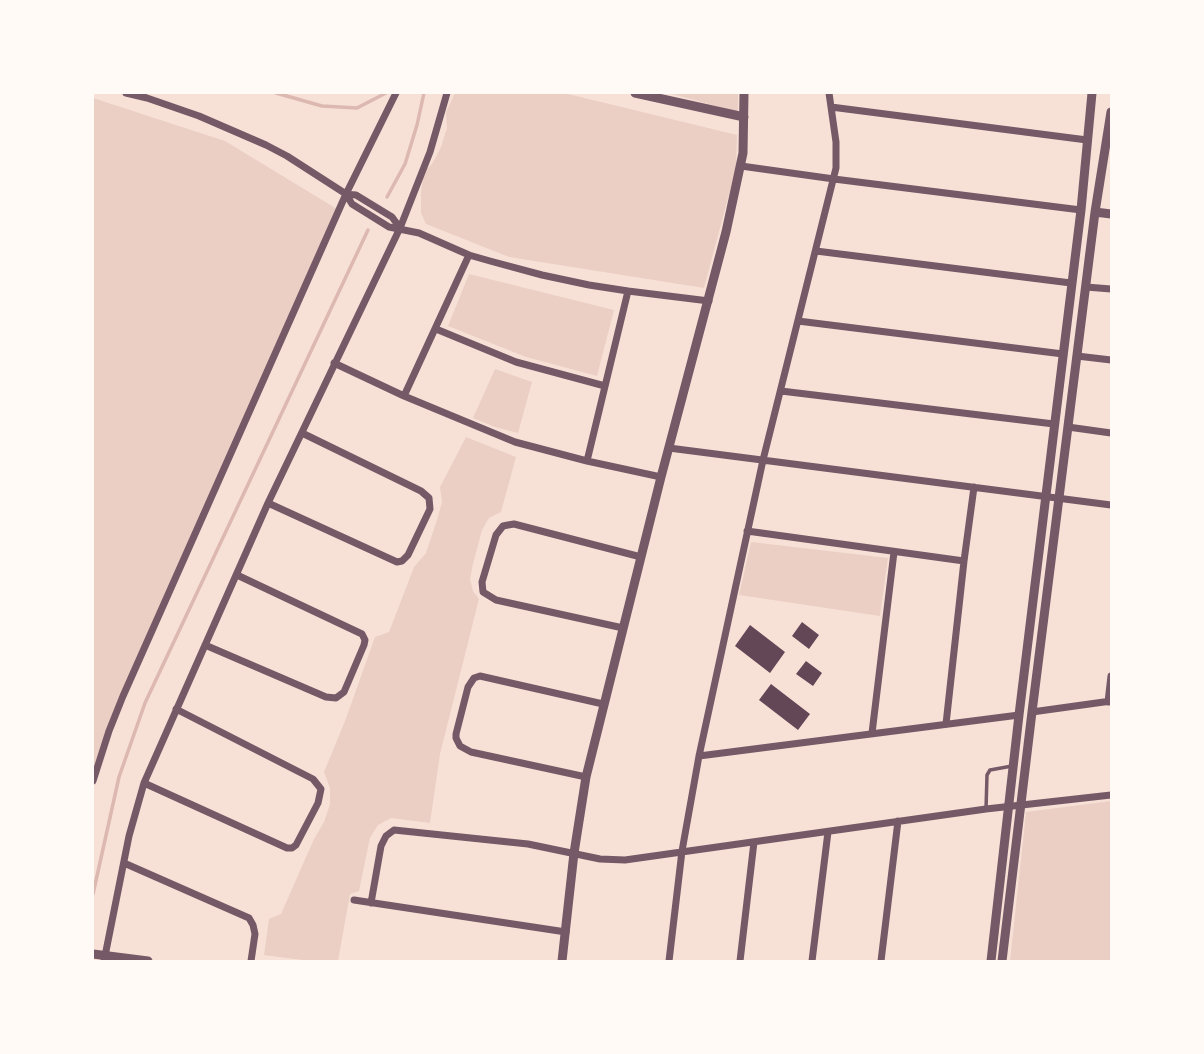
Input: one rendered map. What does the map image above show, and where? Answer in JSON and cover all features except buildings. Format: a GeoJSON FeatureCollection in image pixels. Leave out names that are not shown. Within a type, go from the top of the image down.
{"type":"FeatureCollection","features":[{"type":"Feature","properties":{"kind":"street"},"geometry":{"type":"LineString","coordinates":[[126,93],[198,116],[255,140],[287,156],[346,194],[356,195],[392,217],[400,229],[419,233],[469,255],[542,275],[628,291],[709,301]]}},
{"type":"Feature","properties":{"kind":"street"},"geometry":{"type":"LineString","coordinates":[[93,781],[123,696],[346,194],[396,93]]}},
{"type":"Feature","properties":{"kind":"street"},"geometry":{"type":"LineString","coordinates":[[105,959],[134,814],[144,783],[268,503],[400,229],[430,152],[447,93]]}},
{"type":"Feature","properties":{"kind":"street"},"geometry":{"type":"LineString","coordinates":[[635,93],[744,117]]}},
{"type":"Feature","properties":{"kind":"street"},"geometry":{"type":"LineString","coordinates":[[562,961],[586,777],[661,477],[709,301],[741,166],[744,93]]}},
{"type":"Feature","properties":{"kind":"street"},"geometry":{"type":"LineString","coordinates":[[669,961],[682,852],[699,756],[763,460],[834,179],[836,156],[829,93]]}},
{"type":"Feature","properties":{"kind":"street"},"geometry":{"type":"LineString","coordinates":[[991,961],[1081,210],[1091,93]]}},
{"type":"Feature","properties":{"kind":"street"},"geometry":{"type":"LineString","coordinates":[[831,107],[1087,140]]}},
{"type":"Feature","properties":{"kind":"street"},"geometry":{"type":"LineString","coordinates":[[1002,961],[1095,212],[1109,144],[1111,112]]}},
{"type":"Feature","properties":{"kind":"street"},"geometry":{"type":"LineString","coordinates":[[741,166],[1081,210]]}},
{"type":"Feature","properties":{"kind":"street"},"geometry":{"type":"LineString","coordinates":[[1095,212],[1111,214]]}},
{"type":"Feature","properties":{"kind":"street"},"geometry":{"type":"LineString","coordinates":[[816,251],[1071,283]]}},
{"type":"Feature","properties":{"kind":"street"},"geometry":{"type":"LineString","coordinates":[[404,396],[469,255]]}},
{"type":"Feature","properties":{"kind":"street"},"geometry":{"type":"LineString","coordinates":[[1086,287],[1111,289]]}},
{"type":"Feature","properties":{"kind":"street"},"geometry":{"type":"LineString","coordinates":[[587,461],[628,291]]}},
{"type":"Feature","properties":{"kind":"street"},"geometry":{"type":"LineString","coordinates":[[798,321],[1063,354]]}},
{"type":"Feature","properties":{"kind":"street"},"geometry":{"type":"LineString","coordinates":[[436,329],[516,362],[605,386]]}},
{"type":"Feature","properties":{"kind":"street"},"geometry":{"type":"LineString","coordinates":[[1077,356],[1111,360]]}},
{"type":"Feature","properties":{"kind":"street"},"geometry":{"type":"LineString","coordinates":[[334,363],[404,396],[515,442],[661,477]]}},
{"type":"Feature","properties":{"kind":"street"},"geometry":{"type":"LineString","coordinates":[[781,391],[1054,424]]}},
{"type":"Feature","properties":{"kind":"street"},"geometry":{"type":"LineString","coordinates":[[1068,427],[1111,433]]}},
{"type":"Feature","properties":{"kind":"street"},"geometry":{"type":"LineString","coordinates":[[268,503],[397,562],[408,555],[430,509],[429,498],[421,491],[302,433]]}},
{"type":"Feature","properties":{"kind":"street"},"geometry":{"type":"LineString","coordinates":[[669,448],[1111,505]]}},
{"type":"Feature","properties":{"kind":"street"},"geometry":{"type":"LineString","coordinates":[[947,724],[974,487]]}},
{"type":"Feature","properties":{"kind":"street"},"geometry":{"type":"LineString","coordinates":[[623,628],[496,600],[484,592],[482,582],[496,535],[503,526],[514,524],[641,557]]}},
{"type":"Feature","properties":{"kind":"street"},"geometry":{"type":"LineString","coordinates":[[747,531],[964,561]]}},
{"type":"Feature","properties":{"kind":"street"},"geometry":{"type":"LineString","coordinates":[[873,733],[894,552]]}},
{"type":"Feature","properties":{"kind":"street"},"geometry":{"type":"LineString","coordinates":[[205,645],[326,697],[336,698],[344,692],[364,645],[362,634],[237,575]]}},
{"type":"Feature","properties":{"kind":"street"},"geometry":{"type":"LineString","coordinates":[[586,777],[471,751],[460,746],[456,734],[467,687],[474,678],[480,676],[603,704]]}},
{"type":"Feature","properties":{"kind":"street"},"geometry":{"type":"LineString","coordinates":[[1032,712],[1110,702],[1111,676]]}},
{"type":"Feature","properties":{"kind":"street"},"geometry":{"type":"LineString","coordinates":[[144,783],[287,848],[296,845],[317,803],[321,789],[313,779],[176,709]]}},
{"type":"Feature","properties":{"kind":"street"},"geometry":{"type":"LineString","coordinates":[[699,756],[1019,715]]}},
{"type":"Feature","properties":{"kind":"street"},"geometry":{"type":"LineString","coordinates":[[371,903],[381,846],[386,836],[394,830],[528,844],[600,859],[625,860],[986,809],[1111,795]]}},
{"type":"Feature","properties":{"kind":"street"},"geometry":{"type":"LineString","coordinates":[[881,961],[898,821]]}},
{"type":"Feature","properties":{"kind":"street"},"geometry":{"type":"LineString","coordinates":[[812,961],[828,832]]}},
{"type":"Feature","properties":{"kind":"street"},"geometry":{"type":"LineString","coordinates":[[740,961],[754,842]]}},
{"type":"Feature","properties":{"kind":"street"},"geometry":{"type":"LineString","coordinates":[[124,863],[249,918],[255,934],[251,961]]}},
{"type":"Feature","properties":{"kind":"street"},"geometry":{"type":"LineString","coordinates":[[354,900],[566,932]]}},
{"type":"Feature","properties":{"kind":"street"},"geometry":{"type":"LineString","coordinates":[[93,954],[105,959],[148,961]]}},
{"type":"Feature","properties":{"kind":"lane"},"geometry":{"type":"LineString","coordinates":[[986,809],[987,775],[990,770],[1014,766]]}},
{"type":"Feature","properties":{"kind":"shaded area"},"geometry":{"type":"Polygon","coordinates":[[[455,93],[564,93],[737,135],[736,168],[704,288],[509,257],[426,224],[421,213],[424,172],[432,164],[441,147],[447,128],[446,112],[455,93]]]}},
{"type":"Feature","properties":{"kind":"shaded area"},"geometry":{"type":"Polygon","coordinates":[[[668,93],[738,93],[738,112],[668,93]]]}},
{"type":"Feature","properties":{"kind":"shaded area"},"geometry":{"type":"Polygon","coordinates":[[[93,98],[225,141],[337,209],[123,696],[93,781],[93,98]]]}},
{"type":"Feature","properties":{"kind":"shaded area"},"geometry":{"type":"Polygon","coordinates":[[[469,274],[614,310],[597,376],[526,357],[448,326],[469,274]]]}},
{"type":"Feature","properties":{"kind":"shaded area"},"geometry":{"type":"Polygon","coordinates":[[[495,369],[532,382],[518,433],[473,418],[495,369]]]}},
{"type":"Feature","properties":{"kind":"shaded area"},"geometry":{"type":"Polygon","coordinates":[[[466,437],[516,457],[501,512],[489,518],[482,530],[473,564],[470,579],[473,591],[479,599],[440,754],[430,823],[391,818],[378,825],[370,838],[359,891],[350,894],[338,961],[310,961],[264,955],[269,919],[281,914],[324,822],[330,804],[330,788],[324,772],[375,637],[389,632],[414,567],[426,553],[442,502],[440,487],[466,437]]]}},
{"type":"Feature","properties":{"kind":"shaded area"},"geometry":{"type":"Polygon","coordinates":[[[751,542],[888,558],[880,616],[739,595],[751,542]]]}},
{"type":"Feature","properties":{"kind":"shaded area"},"geometry":{"type":"Polygon","coordinates":[[[1111,801],[1111,961],[1010,961],[1026,812],[1111,801]]]}},
{"type":"Feature","properties":{"kind":"waterway"},"geometry":{"type":"LineString","coordinates":[[276,93],[322,106],[357,108],[386,93]]}},
{"type":"Feature","properties":{"kind":"waterway"},"geometry":{"type":"LineString","coordinates":[[387,197],[405,164],[424,93]]}},
{"type":"Feature","properties":{"kind":"waterway"},"geometry":{"type":"LineString","coordinates":[[93,894],[119,777],[145,703],[368,230]]}}]}
